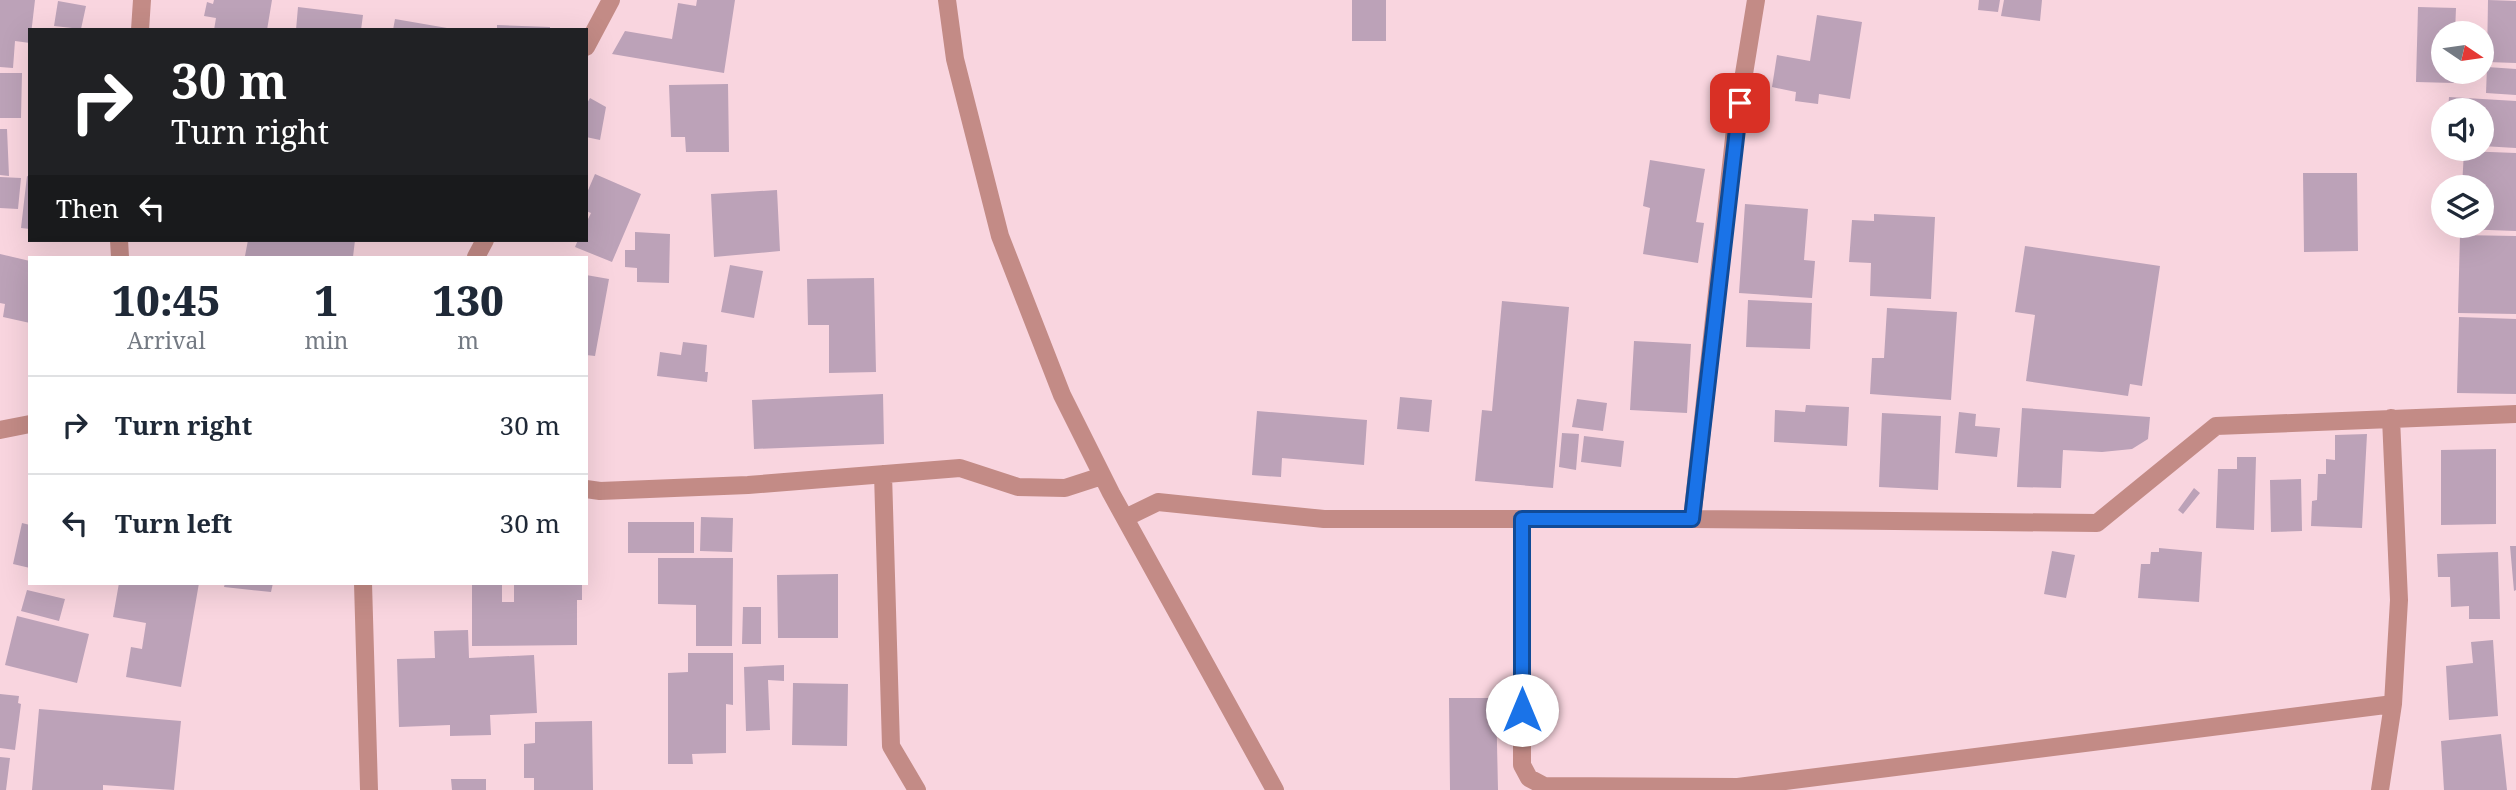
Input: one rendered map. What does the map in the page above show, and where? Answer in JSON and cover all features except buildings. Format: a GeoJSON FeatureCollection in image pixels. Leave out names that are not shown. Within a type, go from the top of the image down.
{"type":"FeatureCollection","features":[{"type":"Feature","properties":{"kind":"street"},"geometry":{"type":"LineString","coordinates":[[140,28],[142,0]]}},
{"type":"Feature","properties":{"kind":"street"},"geometry":{"type":"LineString","coordinates":[[588,43],[611,0]]}},
{"type":"Feature","properties":{"kind":"street"},"geometry":{"type":"LineString","coordinates":[[947,0],[955,59],[1000,236],[1062,395],[1102,476],[1275,790]]}},
{"type":"Feature","properties":{"kind":"street"},"geometry":{"type":"LineString","coordinates":[[1692,519],[1735,129],[1756,0]]}},
{"type":"Feature","properties":{"kind":"street"},"geometry":{"type":"LineString","coordinates":[[1125,518],[1158,502],[1324,519],[2097,523],[2216,426],[2516,414]]}},
{"type":"Feature","properties":{"kind":"street"},"geometry":{"type":"LineString","coordinates":[[2380,790],[2393,704],[2399,600],[2391,418]]}},
{"type":"Feature","properties":{"kind":"street"},"geometry":{"type":"LineString","coordinates":[[0,430],[28,424]]}},
{"type":"Feature","properties":{"kind":"street"},"geometry":{"type":"LineString","coordinates":[[588,489],[748,485],[960,468],[1018,487],[1065,488],[1102,476]]}},
{"type":"Feature","properties":{"kind":"street"},"geometry":{"type":"LineString","coordinates":[[883,474],[891,746],[917,790]]}},
{"type":"Feature","properties":{"kind":"street"},"geometry":{"type":"LineString","coordinates":[[1522,519],[1522,765],[1529,778],[1544,786],[1738,787],[2393,704]]}},
{"type":"Feature","properties":{"kind":"street"},"geometry":{"type":"LineString","coordinates":[[363,585],[369,790]]}},
{"type":"Feature","properties":{"kind":"route"},"geometry":{"type":"LineString","coordinates":[[1522,710],[1522,519],[1692,519],[1740,103]]}}]}
